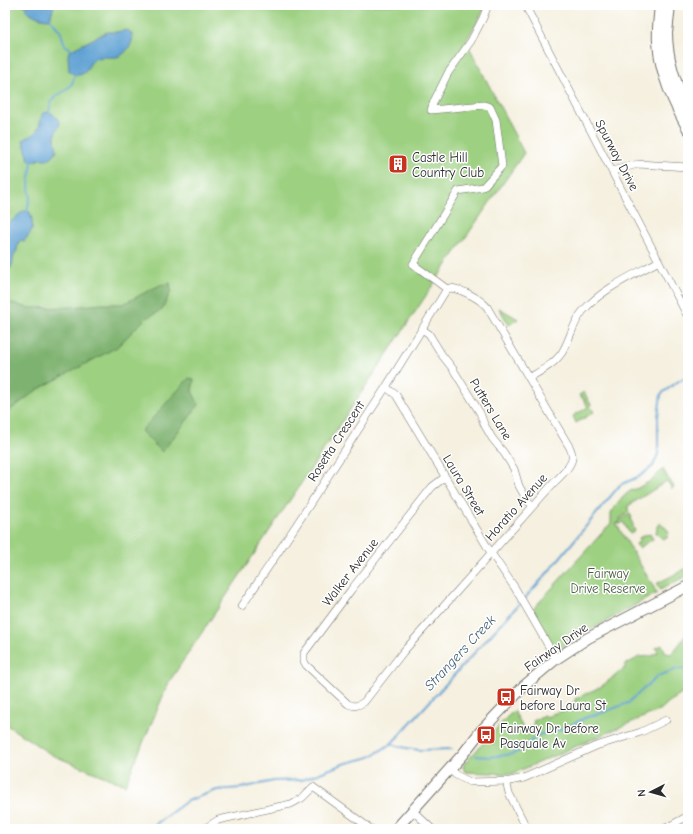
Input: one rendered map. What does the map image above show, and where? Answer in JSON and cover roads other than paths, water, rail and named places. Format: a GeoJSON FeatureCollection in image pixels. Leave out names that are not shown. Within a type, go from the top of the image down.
{"type":"FeatureCollection","features":[{"type":"Feature","properties":{"kind":"street","name":"Horatio Avenue"},"geometry":{"type":"LineString","coordinates":[[327,684],[351,706],[356,706],[364,702],[403,652],[572,460],[570,448],[484,303],[475,297],[454,288],[448,289],[413,264],[458,191],[483,187],[502,166],[496,120],[490,107],[484,105],[431,110],[448,73],[471,41],[488,5]]}},
{"type":"Feature","properties":{"kind":"street","name":"Spurway Drive"},"geometry":{"type":"LineString","coordinates":[[525,5],[688,317]]}},
{"type":"Feature","properties":{"kind":"street"},"geometry":{"type":"LineString","coordinates":[[660,5],[658,42],[662,67],[672,100],[688,129]]}},
{"type":"Feature","properties":{"kind":"street"},"geometry":{"type":"LineString","coordinates":[[670,5],[667,34],[668,50],[673,75],[688,110]]}},
{"type":"Feature","properties":{"kind":"street"},"geometry":{"type":"LineString","coordinates":[[612,171],[638,164],[688,167]]}},
{"type":"Feature","properties":{"kind":"street"},"geometry":{"type":"LineString","coordinates":[[529,378],[553,363],[558,358],[564,349],[574,323],[592,301],[605,291],[659,261]]}},
{"type":"Feature","properties":{"kind":"street","name":"Rosetta Crescent"},"geometry":{"type":"LineString","coordinates":[[242,606],[386,388],[448,289]]}},
{"type":"Feature","properties":{"kind":"street","name":"Putters Lane"},"geometry":{"type":"LineString","coordinates":[[422,329],[429,334],[457,375],[480,413],[492,438],[514,469],[519,486],[533,506]]}},
{"type":"Feature","properties":{"kind":"street","name":"Laura Street"},"geometry":{"type":"LineString","coordinates":[[386,388],[396,395],[491,553],[515,588],[556,659]]}},
{"type":"Feature","properties":{"kind":"street","name":"Walker Avenue"},"geometry":{"type":"LineString","coordinates":[[327,684],[306,665],[304,661],[304,653],[350,590],[432,487],[445,477]]}},
{"type":"Feature","properties":{"kind":"street","name":"Fairway Drive"},"geometry":{"type":"LineString","coordinates":[[396,829],[463,754],[480,732],[509,701],[525,685],[556,659],[588,638],[688,586]]}},
{"type":"Feature","properties":{"kind":"street"},"geometry":{"type":"LineString","coordinates":[[449,769],[456,775],[470,782],[515,781],[596,746],[640,732],[666,720]]}},
{"type":"Feature","properties":{"kind":"street"},"geometry":{"type":"LineString","coordinates":[[506,781],[509,793],[527,829]]}},
{"type":"Feature","properties":{"kind":"street"},"geometry":{"type":"LineString","coordinates":[[204,829],[218,820],[291,804],[302,798],[312,787],[371,829]]}},
{"type":"Feature","properties":{"kind":"street"},"geometry":{"type":"LineString","coordinates":[[413,811],[432,829]]}},
{"type":"Feature","properties":{"kind":"street"},"geometry":{"type":"LineString","coordinates":[[664,829],[688,816]]}},
{"type":"Feature","properties":{"kind":"water"},"geometry":{"type":"Polygon","coordinates":[[[25,5],[54,5],[50,19],[41,18],[32,14],[27,11],[25,5]]]}},
{"type":"Feature","properties":{"kind":"water"},"geometry":{"type":"Polygon","coordinates":[[[127,30],[131,33],[132,40],[127,51],[123,54],[117,57],[101,57],[95,59],[91,62],[86,72],[82,74],[75,75],[69,71],[69,51],[107,32],[127,30]]]}},
{"type":"Feature","properties":{"kind":"water"},"geometry":{"type":"Polygon","coordinates":[[[49,112],[53,114],[60,122],[55,136],[57,150],[53,156],[48,159],[40,159],[32,162],[29,160],[23,140],[32,135],[39,127],[43,113],[49,112]]]}},
{"type":"Feature","properties":{"kind":"water"},"geometry":{"type":"Polygon","coordinates":[[[23,211],[30,212],[32,228],[30,234],[24,241],[20,240],[14,255],[12,266],[5,272],[5,232],[7,225],[23,211]]]}},
{"type":"Feature","properties":{"kind":"waterway"},"geometry":{"type":"LineString","coordinates":[[50,19],[60,31],[65,45],[72,50]]}},
{"type":"Feature","properties":{"kind":"waterway"},"geometry":{"type":"LineString","coordinates":[[49,112],[51,102],[56,96],[65,91],[72,84],[75,75]]}},
{"type":"Feature","properties":{"kind":"waterway"},"geometry":{"type":"LineString","coordinates":[[27,212],[30,196],[29,184],[32,162]]}},
{"type":"Feature","properties":{"kind":"waterway","name":"Strangers Creek"},"geometry":{"type":"LineString","coordinates":[[524,599],[620,485],[640,476],[653,466],[658,454],[658,417],[661,394],[680,380],[688,377]]}},
{"type":"Feature","properties":{"kind":"waterway","name":"Strangers Creek"},"geometry":{"type":"LineString","coordinates":[[149,829],[187,801],[217,790],[241,788],[274,781],[302,780],[343,764],[370,757],[391,744],[521,602]]}},
{"type":"Feature","properties":{"kind":"waterway"},"geometry":{"type":"LineString","coordinates":[[476,756],[490,757],[512,754],[519,751],[538,735],[563,729],[587,717],[628,703],[658,676],[677,669],[688,668]]}},
{"type":"Feature","properties":{"kind":"waterway"},"geometry":{"type":"LineString","coordinates":[[391,744],[419,750],[452,749]]}},
{"type":"Feature","properties":{"kind":"place","name":"Castle Hill Country Club"},"geometry":{"type":"Point","coordinates":[398,164]}},
{"type":"Feature","properties":{"kind":"place","name":"Fairway Dr before Laura St"},"geometry":{"type":"Point","coordinates":[506,697]}},
{"type":"Feature","properties":{"kind":"place","name":"Fairway Dr before Pasquale Av"},"geometry":{"type":"Point","coordinates":[486,735]}},
{"type":"Feature","properties":{"kind":"park label","name":"Fairway Drive Reserve"},"geometry":{"type":"Point","coordinates":[608,580]}}]}
